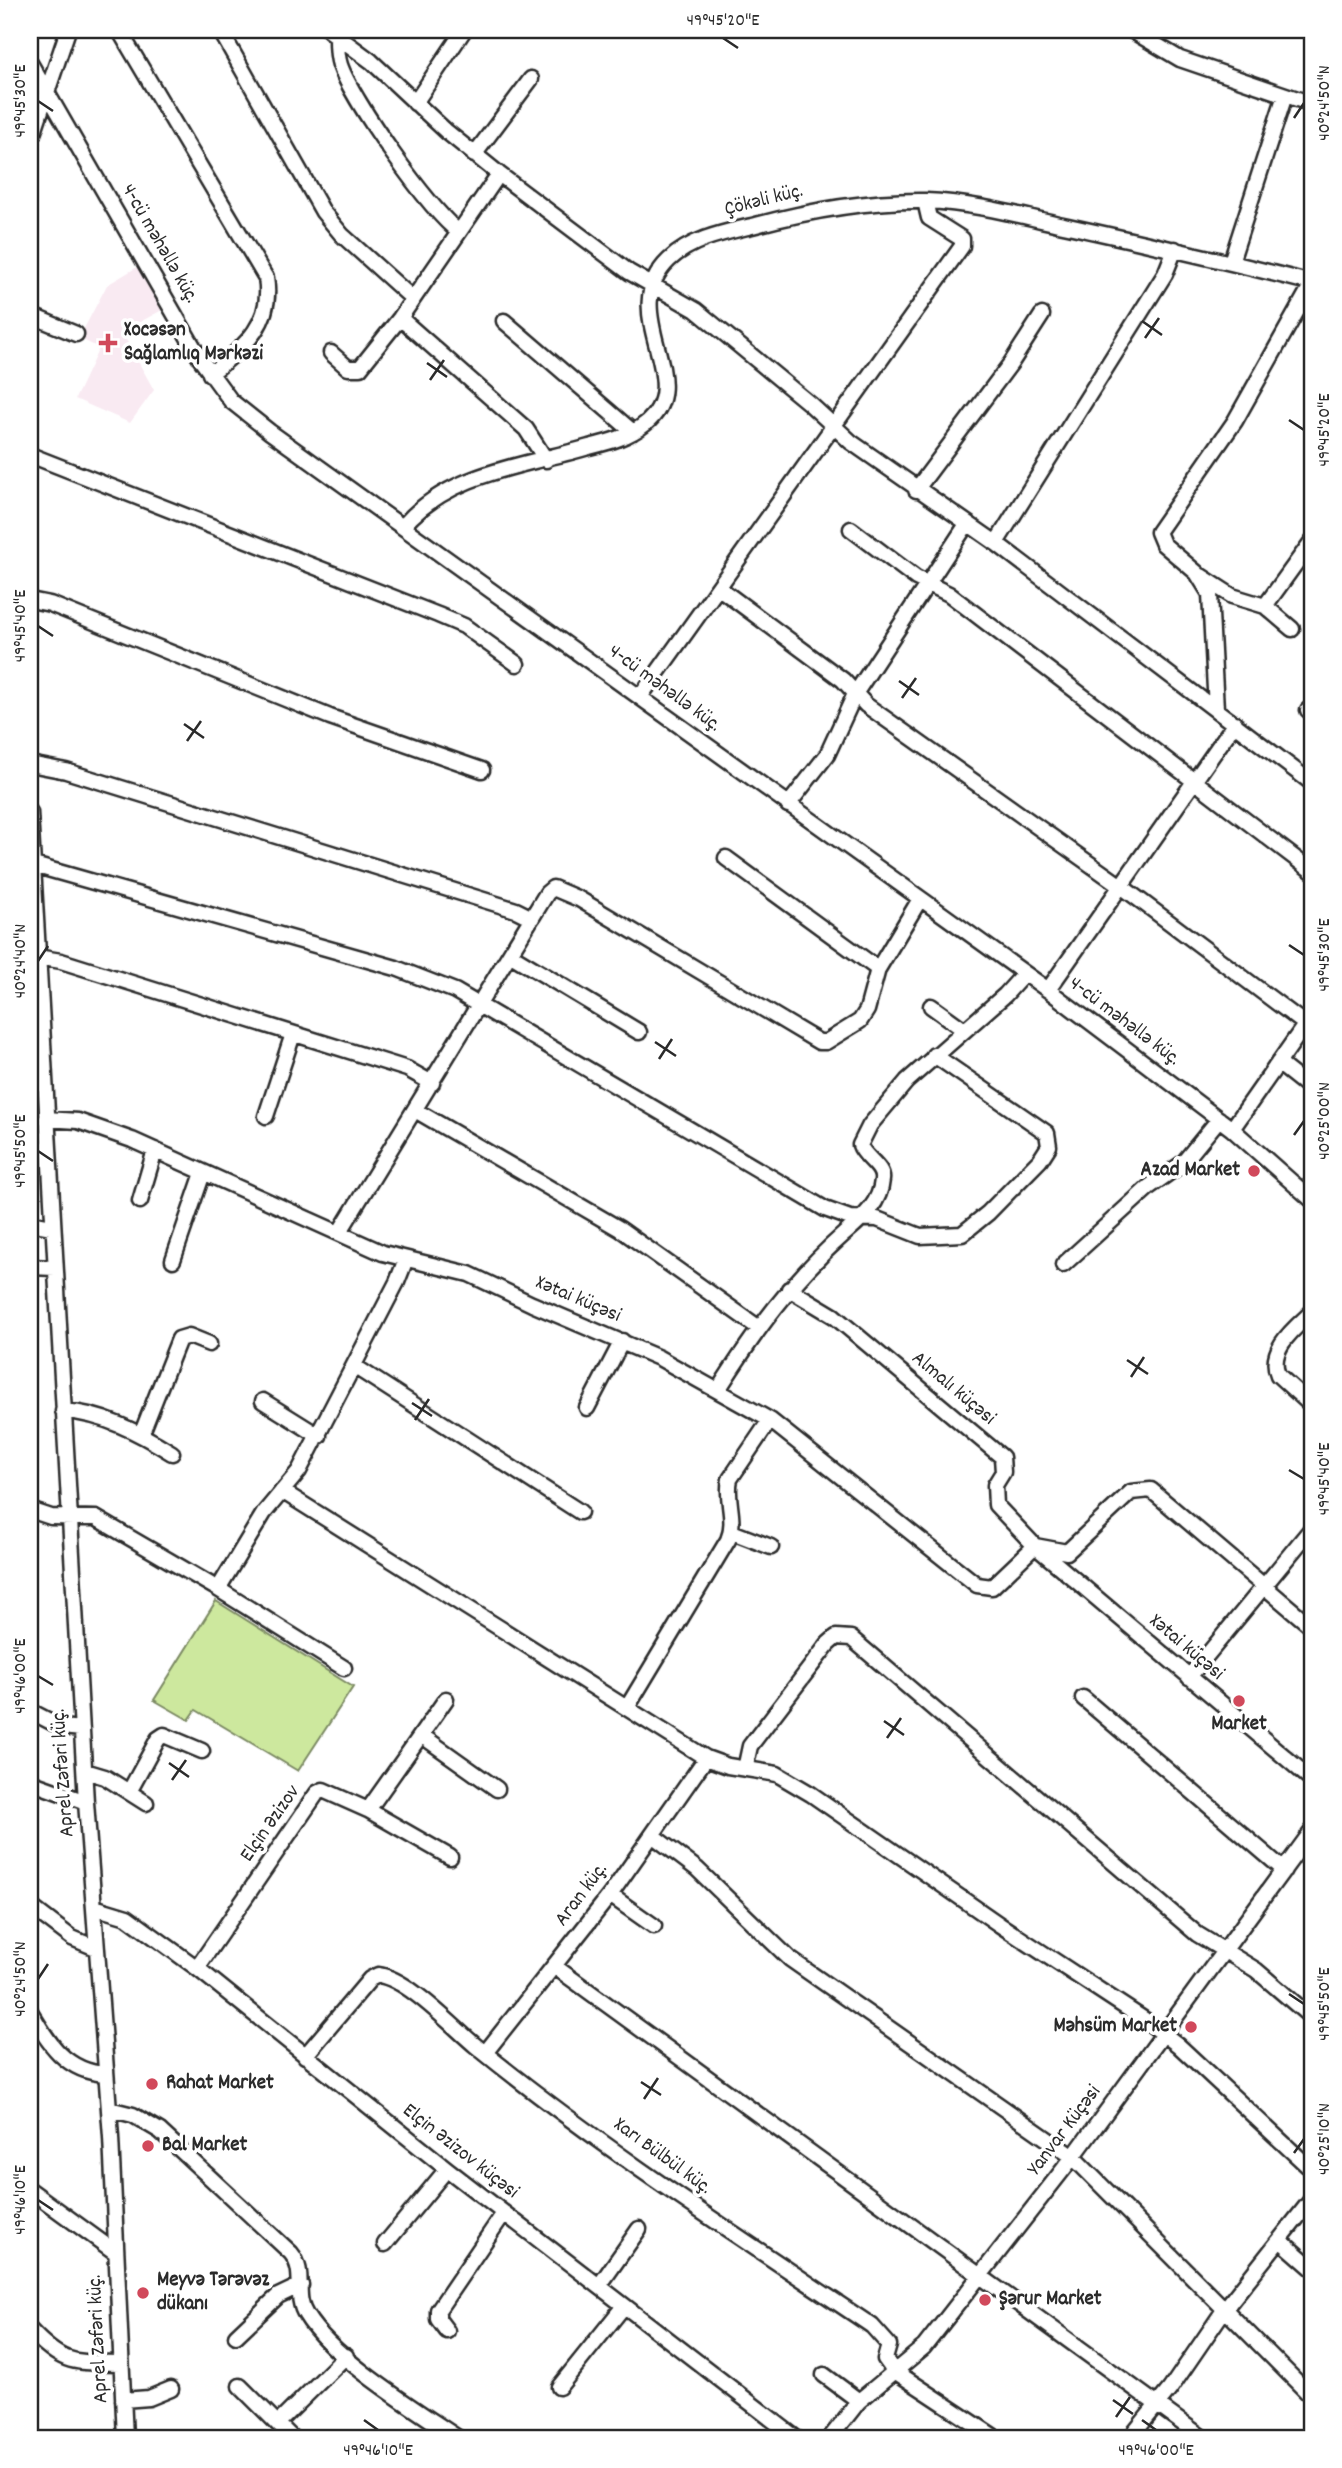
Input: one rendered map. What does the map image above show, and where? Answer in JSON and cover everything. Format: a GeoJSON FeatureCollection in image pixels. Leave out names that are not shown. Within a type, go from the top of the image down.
{"type":"FeatureCollection","features":[{"type":"Feature","properties":{"kind":"street"},"geometry":{"type":"LineString","coordinates":[[30,144],[46,89],[68,30]]}},
{"type":"Feature","properties":{"kind":"street"},"geometry":{"type":"LineString","coordinates":[[119,30],[266,278],[269,292],[257,333],[209,374]]}},
{"type":"Feature","properties":{"kind":"street"},"geometry":{"type":"LineString","coordinates":[[220,30],[323,212],[342,235],[414,299]]}},
{"type":"Feature","properties":{"kind":"street"},"geometry":{"type":"LineString","coordinates":[[415,103],[464,30]]}},
{"type":"Feature","properties":{"kind":"street"},"geometry":{"type":"LineString","coordinates":[[1131,30],[1180,59],[1312,104]]}},
{"type":"Feature","properties":{"kind":"street"},"geometry":{"type":"LineString","coordinates":[[333,34],[346,79],[404,167],[440,215],[458,232]]}},
{"type":"Feature","properties":{"kind":"street"},"geometry":{"type":"LineString","coordinates":[[333,34],[364,55],[415,103],[499,174],[629,271],[709,320],[833,426],[916,490],[996,543],[1216,709],[1309,775]]}},
{"type":"Feature","properties":{"kind":"street","name":"4-cü məhəllə küç."},"geometry":{"type":"LineString","coordinates":[[30,63],[209,374],[231,401],[1048,990],[1232,1129],[1312,1200]]}},
{"type":"Feature","properties":{"kind":"street"},"geometry":{"type":"LineString","coordinates":[[474,155],[531,79]]}},
{"type":"Feature","properties":{"kind":"street"},"geometry":{"type":"LineString","coordinates":[[1231,262],[1285,95]]}},
{"type":"Feature","properties":{"kind":"street"},"geometry":{"type":"LineString","coordinates":[[30,144],[37,130],[49,121],[63,125],[75,139]]}},
{"type":"Feature","properties":{"kind":"street"},"geometry":{"type":"LineString","coordinates":[[331,353],[348,368],[360,369],[414,299],[499,174]]}},
{"type":"Feature","properties":{"kind":"street"},"geometry":{"type":"LineString","coordinates":[[640,697],[962,246],[962,239],[956,233],[929,218],[925,201]]}},
{"type":"Feature","properties":{"kind":"street","name":"Çökəli küç."},"geometry":{"type":"LineString","coordinates":[[652,284],[667,261],[678,252],[716,235],[835,206],[925,201],[987,209],[1175,249],[1312,284]]}},
{"type":"Feature","properties":{"kind":"street"},"geometry":{"type":"LineString","coordinates":[[996,543],[1165,274],[1175,249]]}},
{"type":"Feature","properties":{"kind":"street"},"geometry":{"type":"LineString","coordinates":[[403,526],[430,501],[463,482],[546,460],[633,432],[656,412],[663,388],[661,358],[648,308],[652,284]]}},
{"type":"Feature","properties":{"kind":"street"},"geometry":{"type":"LineString","coordinates":[[1292,629],[1265,606],[1242,601],[1198,573],[1163,544],[1158,532],[1235,421],[1312,284]]}},
{"type":"Feature","properties":{"kind":"street"},"geometry":{"type":"LineString","coordinates":[[30,315],[76,334]]}},
{"type":"Feature","properties":{"kind":"street"},"geometry":{"type":"LineString","coordinates":[[916,490],[984,400],[1042,315]]}},
{"type":"Feature","properties":{"kind":"street"},"geometry":{"type":"LineString","coordinates":[[400,318],[526,429],[546,460]]}},
{"type":"Feature","properties":{"kind":"street"},"geometry":{"type":"LineString","coordinates":[[504,321],[633,432]]}},
{"type":"Feature","properties":{"kind":"street"},"geometry":{"type":"LineString","coordinates":[[30,455],[425,609],[464,626],[517,664]]}},
{"type":"Feature","properties":{"kind":"street"},"geometry":{"type":"LineString","coordinates":[[788,804],[827,754],[855,694],[967,524]]}},
{"type":"Feature","properties":{"kind":"street"},"geometry":{"type":"LineString","coordinates":[[851,529],[901,568],[949,594],[1312,871]]}},
{"type":"Feature","properties":{"kind":"street"},"geometry":{"type":"LineString","coordinates":[[1265,606],[1312,541]]}},
{"type":"Feature","properties":{"kind":"street"},"geometry":{"type":"LineString","coordinates":[[1198,573],[1209,594],[1212,618],[1210,651],[1216,709]]}},
{"type":"Feature","properties":{"kind":"street"},"geometry":{"type":"LineString","coordinates":[[719,588],[817,660],[866,705],[1309,1019],[1232,1129]]}},
{"type":"Feature","properties":{"kind":"street"},"geometry":{"type":"LineString","coordinates":[[30,600],[50,604],[330,717],[482,771]]}},
{"type":"Feature","properties":{"kind":"street"},"geometry":{"type":"LineString","coordinates":[[1212,618],[1227,606],[1242,601]]}},
{"type":"Feature","properties":{"kind":"street"},"geometry":{"type":"LineString","coordinates":[[1048,990],[1235,723]]}},
{"type":"Feature","properties":{"kind":"street"},"geometry":{"type":"LineString","coordinates":[[30,765],[66,771],[516,910],[532,918]]}},
{"type":"Feature","properties":{"kind":"street","name":"Aprel Zəfəri küç."},"geometry":{"type":"LineString","coordinates":[[30,812],[37,957],[35,1021],[46,1119],[86,1802],[109,2109],[125,2438]]}},
{"type":"Feature","properties":{"kind":"street"},"geometry":{"type":"LineString","coordinates":[[726,858],[878,969]]}},
{"type":"Feature","properties":{"kind":"street"},"geometry":{"type":"LineString","coordinates":[[31,864],[396,968],[455,991],[825,1209],[850,1218],[877,1219],[929,1238],[962,1234],[1023,1177],[1049,1146],[1046,1133],[934,1055]]}},
{"type":"Feature","properties":{"kind":"street"},"geometry":{"type":"LineString","coordinates":[[338,1233],[547,894],[558,888],[745,995],[809,1039],[818,1042],[835,1038],[860,1021],[867,1010],[878,969],[920,899]]}},
{"type":"Feature","properties":{"kind":"street"},"geometry":{"type":"LineString","coordinates":[[511,955],[639,1031]]}},
{"type":"Feature","properties":{"kind":"street"},"geometry":{"type":"LineString","coordinates":[[37,957],[61,961],[407,1069],[432,1083]]}},
{"type":"Feature","properties":{"kind":"street"},"geometry":{"type":"LineString","coordinates":[[718,1390],[758,1328],[789,1289],[862,1218],[876,1200],[883,1177],[881,1171],[863,1153],[862,1138],[888,1101],[934,1055],[1005,995],[1024,974]]}},
{"type":"Feature","properties":{"kind":"street"},"geometry":{"type":"LineString","coordinates":[[931,1006],[963,1029]]}},
{"type":"Feature","properties":{"kind":"street"},"geometry":{"type":"LineString","coordinates":[[266,1116],[293,1034]]}},
{"type":"Feature","properties":{"kind":"street"},"geometry":{"type":"LineString","coordinates":[[1278,1063],[1312,1090]]}},
{"type":"Feature","properties":{"kind":"street"},"geometry":{"type":"LineString","coordinates":[[415,1110],[620,1229],[758,1328]]}},
{"type":"Feature","properties":{"kind":"street","name":"Xətai küçəsi"},"geometry":{"type":"LineString","coordinates":[[46,1119],[78,1121],[155,1150],[383,1253],[469,1273],[532,1304],[622,1341],[770,1420],[977,1585],[992,1587],[1035,1546],[1312,1780]]}},
{"type":"Feature","properties":{"kind":"street"},"geometry":{"type":"LineString","coordinates":[[1063,1265],[1149,1187],[1183,1163],[1219,1119]]}},
{"type":"Feature","properties":{"kind":"street"},"geometry":{"type":"LineString","coordinates":[[140,1201],[155,1150]]}},
{"type":"Feature","properties":{"kind":"street"},"geometry":{"type":"LineString","coordinates":[[173,1260],[203,1173]]}},
{"type":"Feature","properties":{"kind":"street"},"geometry":{"type":"LineString","coordinates":[[30,1223],[52,1227]]}},
{"type":"Feature","properties":{"kind":"street"},"geometry":{"type":"LineString","coordinates":[[218,1589],[264,1513],[299,1471],[319,1436],[406,1259]]}},
{"type":"Feature","properties":{"kind":"street"},"geometry":{"type":"LineString","coordinates":[[30,1267],[55,1268]]}},
{"type":"Feature","properties":{"kind":"street","name":"Almalı küçəsi"},"geometry":{"type":"LineString","coordinates":[[789,1289],[834,1316],[1002,1457],[1003,1472],[995,1485],[996,1505],[1035,1546]]}},
{"type":"Feature","properties":{"kind":"street"},"geometry":{"type":"LineString","coordinates":[[1312,1312],[1283,1342],[1275,1368],[1278,1375],[1312,1406]]}},
{"type":"Feature","properties":{"kind":"street"},"geometry":{"type":"LineString","coordinates":[[141,1435],[179,1339],[189,1336],[208,1344]]}},
{"type":"Feature","properties":{"kind":"street"},"geometry":{"type":"LineString","coordinates":[[587,1408],[622,1341]]}},
{"type":"Feature","properties":{"kind":"street"},"geometry":{"type":"LineString","coordinates":[[355,1366],[580,1512]]}},
{"type":"Feature","properties":{"kind":"street"},"geometry":{"type":"LineString","coordinates":[[263,1401],[319,1436]]}},
{"type":"Feature","properties":{"kind":"street"},"geometry":{"type":"LineString","coordinates":[[63,1411],[87,1413],[141,1435],[172,1453]]}},
{"type":"Feature","properties":{"kind":"street"},"geometry":{"type":"LineString","coordinates":[[628,1706],[732,1532],[730,1479],[770,1420]]}},
{"type":"Feature","properties":{"kind":"street"},"geometry":{"type":"LineString","coordinates":[[1035,1546],[1067,1552],[1130,1492],[1151,1490],[1312,1627]]}},
{"type":"Feature","properties":{"kind":"street"},"geometry":{"type":"LineString","coordinates":[[282,1491],[628,1706],[706,1758],[745,1769],[777,1774],[811,1794],[1163,2034],[1312,2170]]}},
{"type":"Feature","properties":{"kind":"street"},"geometry":{"type":"LineString","coordinates":[[30,1510],[51,1517],[96,1518],[218,1589],[344,1668]]}},
{"type":"Feature","properties":{"kind":"street"},"geometry":{"type":"LineString","coordinates":[[1189,1677],[1312,1528]]}},
{"type":"Feature","properties":{"kind":"street"},"geometry":{"type":"LineString","coordinates":[[732,1532],[771,1548]]}},
{"type":"Feature","properties":{"kind":"street"},"geometry":{"type":"LineString","coordinates":[[745,1769],[750,1746],[828,1644],[844,1635],[851,1638],[1197,1934],[1256,1970],[1312,2018]]}},
{"type":"Feature","properties":{"kind":"street"},"geometry":{"type":"LineString","coordinates":[[1083,1698],[1284,1870]]}},
{"type":"Feature","properties":{"kind":"street"},"geometry":{"type":"LineString","coordinates":[[368,1810],[446,1699]]}},
{"type":"Feature","properties":{"kind":"street"},"geometry":{"type":"LineString","coordinates":[[30,1711],[61,1727],[82,1729]]}},
{"type":"Feature","properties":{"kind":"street"},"geometry":{"type":"LineString","coordinates":[[129,1792],[158,1739],[164,1735],[202,1751]]}},
{"type":"Feature","properties":{"kind":"street"},"geometry":{"type":"LineString","coordinates":[[421,1735],[497,1789]]}},
{"type":"Feature","properties":{"kind":"street","name":"Aran küç."},"geometry":{"type":"LineString","coordinates":[[485,2053],[611,1895],[706,1758]]}},
{"type":"Feature","properties":{"kind":"street"},"geometry":{"type":"LineString","coordinates":[[85,1772],[105,1777],[146,1803]]}},
{"type":"Feature","properties":{"kind":"street"},"geometry":{"type":"LineString","coordinates":[[30,1782],[86,1802]]}},
{"type":"Feature","properties":{"kind":"street","name":"Elçin Əzizov"},"geometry":{"type":"LineString","coordinates":[[197,1968],[317,1793],[323,1790],[368,1810],[450,1857]]}},
{"type":"Feature","properties":{"kind":"street","name":"Yanvar Küçəsi"},"geometry":{"type":"LineString","coordinates":[[830,2438],[859,2400],[924,2347],[1073,2157],[1312,1831]]}},
{"type":"Feature","properties":{"kind":"street"},"geometry":{"type":"LineString","coordinates":[[652,1835],[697,1869],[790,1959],[1073,2157],[1312,2397]]}},
{"type":"Feature","properties":{"kind":"street"},"geometry":{"type":"LineString","coordinates":[[1301,1847],[1312,1857]]}},
{"type":"Feature","properties":{"kind":"street"},"geometry":{"type":"LineString","coordinates":[[611,1895],[654,1926]]}},
{"type":"Feature","properties":{"kind":"street","name":"Elçin Əzizov küçəsi"},"geometry":{"type":"LineString","coordinates":[[94,1907],[127,1917],[197,1968],[447,2169],[796,2438]]}},
{"type":"Feature","properties":{"kind":"street"},"geometry":{"type":"LineString","coordinates":[[34,1909],[72,1938],[96,1948]]}},
{"type":"Feature","properties":{"kind":"street"},"geometry":{"type":"LineString","coordinates":[[554,1966],[1203,2438]]}},
{"type":"Feature","properties":{"kind":"street","name":"Xarı Bülbül küç."},"geometry":{"type":"LineString","coordinates":[[305,2056],[370,1979],[378,1975],[398,1981],[485,2053],[699,2210],[872,2326],[889,2345],[886,2359],[893,2370]]}},
{"type":"Feature","properties":{"kind":"street"},"geometry":{"type":"LineString","coordinates":[[30,2011],[57,2054],[85,2071],[106,2074]]}},
{"type":"Feature","properties":{"kind":"street"},"geometry":{"type":"LineString","coordinates":[[109,2109],[146,2121],[170,2140],[291,2253],[299,2263],[303,2311],[311,2323],[346,2356],[398,2398],[458,2438]]}},
{"type":"Feature","properties":{"kind":"street"},"geometry":{"type":"LineString","coordinates":[[385,2244],[447,2169]]}},
{"type":"Feature","properties":{"kind":"street"},"geometry":{"type":"LineString","coordinates":[[30,2190],[115,2252]]}},
{"type":"Feature","properties":{"kind":"street"},"geometry":{"type":"LineString","coordinates":[[1130,2438],[1159,2404],[1224,2310],[1312,2199]]}},
{"type":"Feature","properties":{"kind":"street"},"geometry":{"type":"LineString","coordinates":[[447,2331],[438,2319],[438,2310],[504,2213]]}},
{"type":"Feature","properties":{"kind":"street"},"geometry":{"type":"LineString","coordinates":[[599,2286],[639,2229]]}},
{"type":"Feature","properties":{"kind":"street"},"geometry":{"type":"LineString","coordinates":[[1280,2240],[1312,2268]]}},
{"type":"Feature","properties":{"kind":"street"},"geometry":{"type":"LineString","coordinates":[[236,2336],[278,2296],[300,2285]]}},
{"type":"Feature","properties":{"kind":"street"},"geometry":{"type":"LineString","coordinates":[[559,2387],[624,2306]]}},
{"type":"Feature","properties":{"kind":"street"},"geometry":{"type":"LineString","coordinates":[[30,2330],[51,2353],[66,2360],[121,2363]]}},
{"type":"Feature","properties":{"kind":"street"},"geometry":{"type":"LineString","coordinates":[[278,2423],[346,2356]]}},
{"type":"Feature","properties":{"kind":"street"},"geometry":{"type":"LineString","coordinates":[[893,2370],[996,2438]]}},
{"type":"Feature","properties":{"kind":"street"},"geometry":{"type":"LineString","coordinates":[[824,2375],[859,2400]]}},
{"type":"Feature","properties":{"kind":"street"},"geometry":{"type":"LineString","coordinates":[[240,2386],[292,2438]]}},
{"type":"Feature","properties":{"kind":"street"},"geometry":{"type":"LineString","coordinates":[[123,2400],[149,2398],[171,2389]]}},
{"type":"Feature","properties":{"kind":"shaded area","name":"Xocəsən Sağlamlıq Mərkəzi"},"geometry":{"type":"Polygon","coordinates":[[[139,266],[162,310],[129,328],[125,338],[154,390],[130,423],[75,399],[99,348],[79,338],[107,285],[139,266]]]}},
{"type":"Feature","properties":{"kind":"green space"},"geometry":{"type":"Polygon","coordinates":[[[216,1601],[353,1687],[298,1771],[196,1710],[189,1720],[154,1700],[216,1601]]]}},
{"type":"Feature","properties":{"kind":"place","name":"Xocəsən Sağlamlıq Mərkəzi"},"geometry":{"type":"Point","coordinates":[108,343]}},
{"type":"Feature","properties":{"kind":"place","name":"Azad Market"},"geometry":{"type":"Point","coordinates":[1254,1171]}},
{"type":"Feature","properties":{"kind":"place","name":"Market"},"geometry":{"type":"Point","coordinates":[1239,1701]}},
{"type":"Feature","properties":{"kind":"place","name":"Məhsüm Market"},"geometry":{"type":"Point","coordinates":[1191,2027]}},
{"type":"Feature","properties":{"kind":"place","name":"Rahat Market"},"geometry":{"type":"Point","coordinates":[152,2084]}},
{"type":"Feature","properties":{"kind":"place","name":"Bal Market"},"geometry":{"type":"Point","coordinates":[148,2146]}},
{"type":"Feature","properties":{"kind":"place","name":"Meyvə Tərəvəz dükanı"},"geometry":{"type":"Point","coordinates":[143,2293]}},
{"type":"Feature","properties":{"kind":"place","name":"Şərur Market"},"geometry":{"type":"Point","coordinates":[985,2300]}}]}
